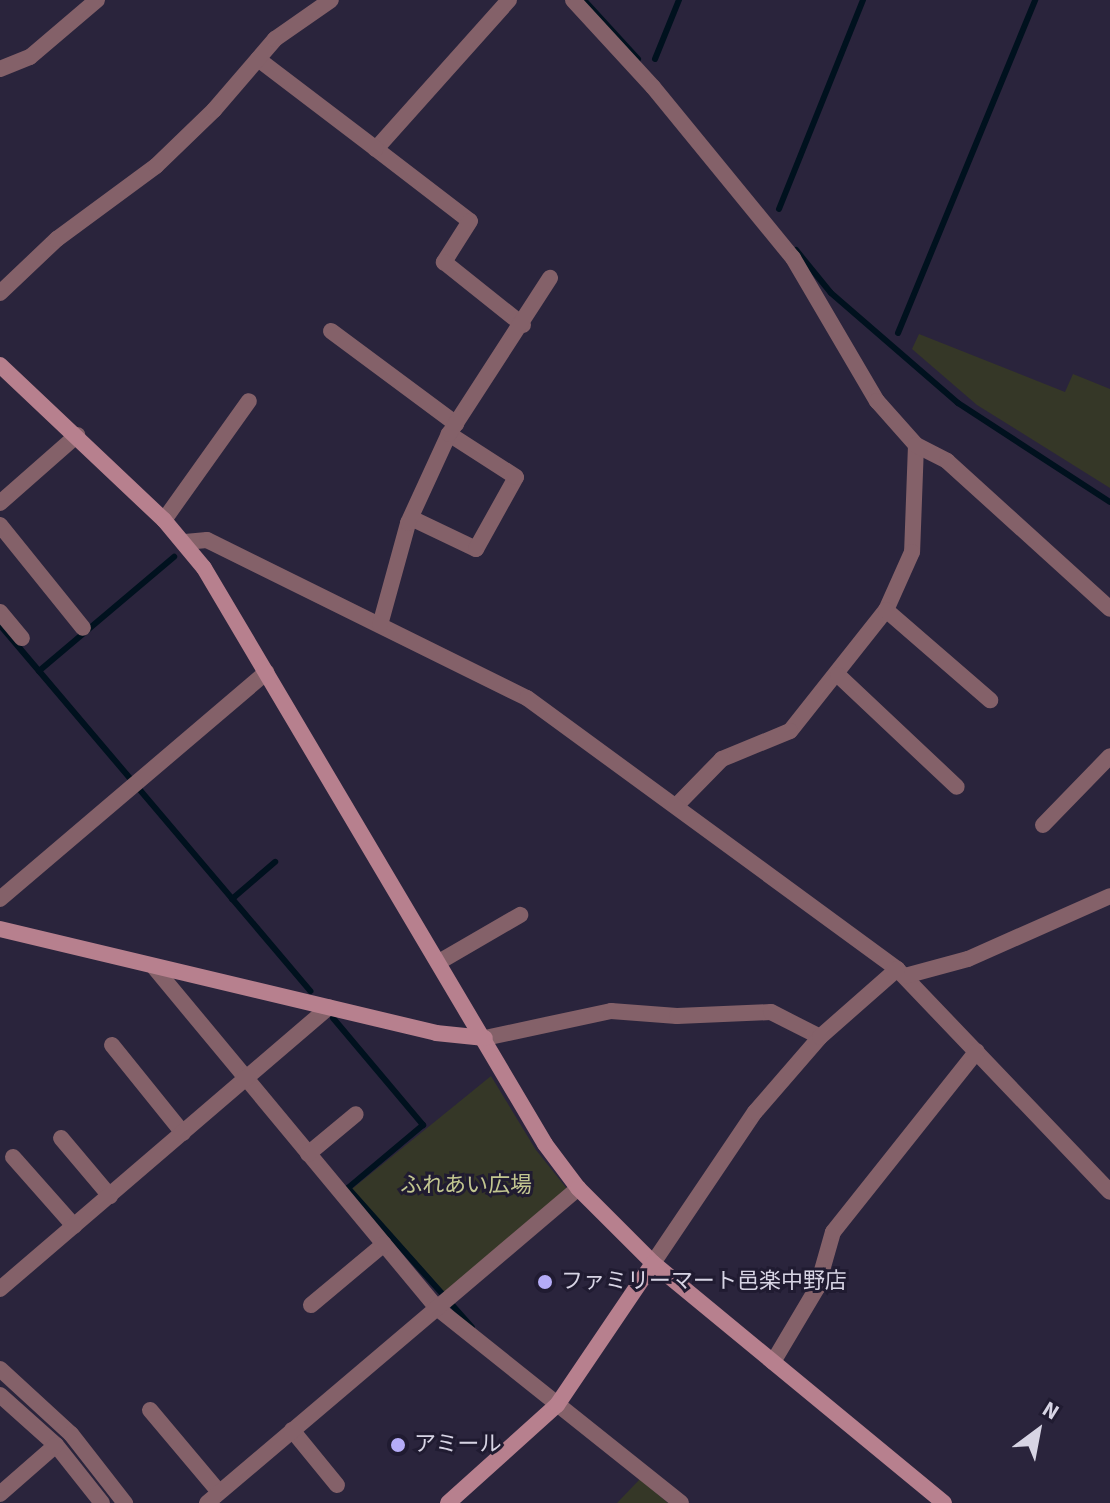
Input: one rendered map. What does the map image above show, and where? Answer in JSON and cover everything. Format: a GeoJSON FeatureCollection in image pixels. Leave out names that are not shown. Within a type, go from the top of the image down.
{"type":"FeatureCollection","features":[{"type":"Feature","properties":{"kind":"street"},"geometry":{"type":"LineString","coordinates":[[0,69],[30,57],[97,0]]}},
{"type":"Feature","properties":{"kind":"street"},"geometry":{"type":"LineString","coordinates":[[0,293],[57,239],[156,166],[275,39],[331,0]]}},
{"type":"Feature","properties":{"kind":"street"},"geometry":{"type":"LineString","coordinates":[[376,149],[509,0]]}},
{"type":"Feature","properties":{"kind":"street"},"geometry":{"type":"LineString","coordinates":[[573,0],[793,258],[868,388],[916,445],[947,461],[1110,609]]}},
{"type":"Feature","properties":{"kind":"street"},"geometry":{"type":"LineString","coordinates":[[258,59],[470,221],[444,262],[523,325]]}},
{"type":"Feature","properties":{"kind":"street"},"geometry":{"type":"LineString","coordinates":[[380,625],[411,518],[453,429],[523,325],[550,278]]}},
{"type":"Feature","properties":{"kind":"street"},"geometry":{"type":"LineString","coordinates":[[331,331],[516,477],[476,549],[411,518]]}},
{"type":"Feature","properties":{"kind":"street"},"geometry":{"type":"LineString","coordinates":[[0,365],[77,435],[185,542],[267,672],[545,1144],[578,1188],[653,1263],[944,1503]]}},
{"type":"Feature","properties":{"kind":"street"},"geometry":{"type":"LineString","coordinates":[[164,520],[249,401]]}},
{"type":"Feature","properties":{"kind":"street"},"geometry":{"type":"LineString","coordinates":[[0,503],[77,435]]}},
{"type":"Feature","properties":{"kind":"street"},"geometry":{"type":"LineString","coordinates":[[677,805],[722,759],[790,731],[838,675],[886,610],[912,552],[916,445]]}},
{"type":"Feature","properties":{"kind":"street"},"geometry":{"type":"LineString","coordinates":[[0,525],[83,628]]}},
{"type":"Feature","properties":{"kind":"street"},"geometry":{"type":"LineString","coordinates":[[185,542],[207,540],[527,698],[677,805],[901,973],[1110,1192]]}},
{"type":"Feature","properties":{"kind":"street"},"geometry":{"type":"LineString","coordinates":[[886,610],[990,700]]}},
{"type":"Feature","properties":{"kind":"street"},"geometry":{"type":"LineString","coordinates":[[0,612],[22,638]]}},
{"type":"Feature","properties":{"kind":"street"},"geometry":{"type":"LineString","coordinates":[[0,899],[267,672]]}},
{"type":"Feature","properties":{"kind":"street"},"geometry":{"type":"LineString","coordinates":[[838,675],[957,787]]}},
{"type":"Feature","properties":{"kind":"street"},"geometry":{"type":"LineString","coordinates":[[1043,825],[1110,756]]}},
{"type":"Feature","properties":{"kind":"street"},"geometry":{"type":"LineString","coordinates":[[448,1503],[557,1405],[755,1112],[820,1037],[901,973],[968,959],[1110,896]]}},
{"type":"Feature","properties":{"kind":"street"},"geometry":{"type":"LineString","coordinates":[[439,962],[520,915]]}},
{"type":"Feature","properties":{"kind":"street"},"geometry":{"type":"LineString","coordinates":[[0,929],[436,1033],[485,1038],[611,1011],[677,1016],[771,1012],[820,1037]]}},
{"type":"Feature","properties":{"kind":"street"},"geometry":{"type":"LineString","coordinates":[[153,966],[437,1308],[557,1405],[600,1433],[681,1503]]}},
{"type":"Feature","properties":{"kind":"street"},"geometry":{"type":"LineString","coordinates":[[0,1289],[329,1007]]}},
{"type":"Feature","properties":{"kind":"street"},"geometry":{"type":"LineString","coordinates":[[112,1045],[183,1133]]}},
{"type":"Feature","properties":{"kind":"street"},"geometry":{"type":"LineString","coordinates":[[773,1362],[817,1288],[833,1232],[977,1051]]}},
{"type":"Feature","properties":{"kind":"street"},"geometry":{"type":"LineString","coordinates":[[308,1154],[356,1114]]}},
{"type":"Feature","properties":{"kind":"street"},"geometry":{"type":"LineString","coordinates":[[61,1138],[110,1196]]}},
{"type":"Feature","properties":{"kind":"street"},"geometry":{"type":"LineString","coordinates":[[13,1157],[74,1226]]}},
{"type":"Feature","properties":{"kind":"street"},"geometry":{"type":"LineString","coordinates":[[150,1410],[213,1498],[578,1188]]}},
{"type":"Feature","properties":{"kind":"street"},"geometry":{"type":"LineString","coordinates":[[311,1305],[384,1244]]}},
{"type":"Feature","properties":{"kind":"street"},"geometry":{"type":"LineString","coordinates":[[0,1369],[71,1434],[125,1503]]}},
{"type":"Feature","properties":{"kind":"street"},"geometry":{"type":"LineString","coordinates":[[0,1395],[56,1445],[102,1503]]}},
{"type":"Feature","properties":{"kind":"street"},"geometry":{"type":"LineString","coordinates":[[292,1430],[337,1485]]}},
{"type":"Feature","properties":{"kind":"street"},"geometry":{"type":"LineString","coordinates":[[0,1494],[56,1445]]}},
{"type":"Feature","properties":{"kind":"green space"},"geometry":{"type":"Polygon","coordinates":[[[919,334],[1065,392],[1073,374],[1110,389],[1110,488],[977,405],[912,349],[919,334]]]}},
{"type":"Feature","properties":{"kind":"green space","name":"ふれあい広場"},"geometry":{"type":"Polygon","coordinates":[[[491,1076],[536,1150],[568,1190],[446,1294],[352,1189],[491,1076]]]}},
{"type":"Feature","properties":{"kind":"green space"},"geometry":{"type":"Polygon","coordinates":[[[640,1479],[668,1503],[617,1503],[640,1479]]]}},
{"type":"Feature","properties":{"kind":"waterway"},"geometry":{"type":"LineString","coordinates":[[584,0],[638,59]]}},
{"type":"Feature","properties":{"kind":"waterway"},"geometry":{"type":"LineString","coordinates":[[655,59],[679,0]]}},
{"type":"Feature","properties":{"kind":"waterway"},"geometry":{"type":"LineString","coordinates":[[779,209],[863,0]]}},
{"type":"Feature","properties":{"kind":"waterway"},"geometry":{"type":"LineString","coordinates":[[898,333],[1035,0]]}},
{"type":"Feature","properties":{"kind":"waterway"},"geometry":{"type":"LineString","coordinates":[[796,250],[831,293],[958,403],[1110,502]]}},
{"type":"Feature","properties":{"kind":"waterway"},"geometry":{"type":"LineString","coordinates":[[39,671],[174,557]]}},
{"type":"Feature","properties":{"kind":"waterway"},"geometry":{"type":"LineString","coordinates":[[0,625],[310,991]]}},
{"type":"Feature","properties":{"kind":"waterway"},"geometry":{"type":"LineString","coordinates":[[232,899],[275,862]]}},
{"type":"Feature","properties":{"kind":"waterway"},"geometry":{"type":"LineString","coordinates":[[333,1018],[423,1125],[348,1188],[472,1327]]}},
{"type":"Feature","properties":{"kind":"place","name":"ファミリーマート邑楽中野店"},"geometry":{"type":"Point","coordinates":[545,1282]}},
{"type":"Feature","properties":{"kind":"place","name":"アミール"},"geometry":{"type":"Point","coordinates":[398,1445]}}]}
